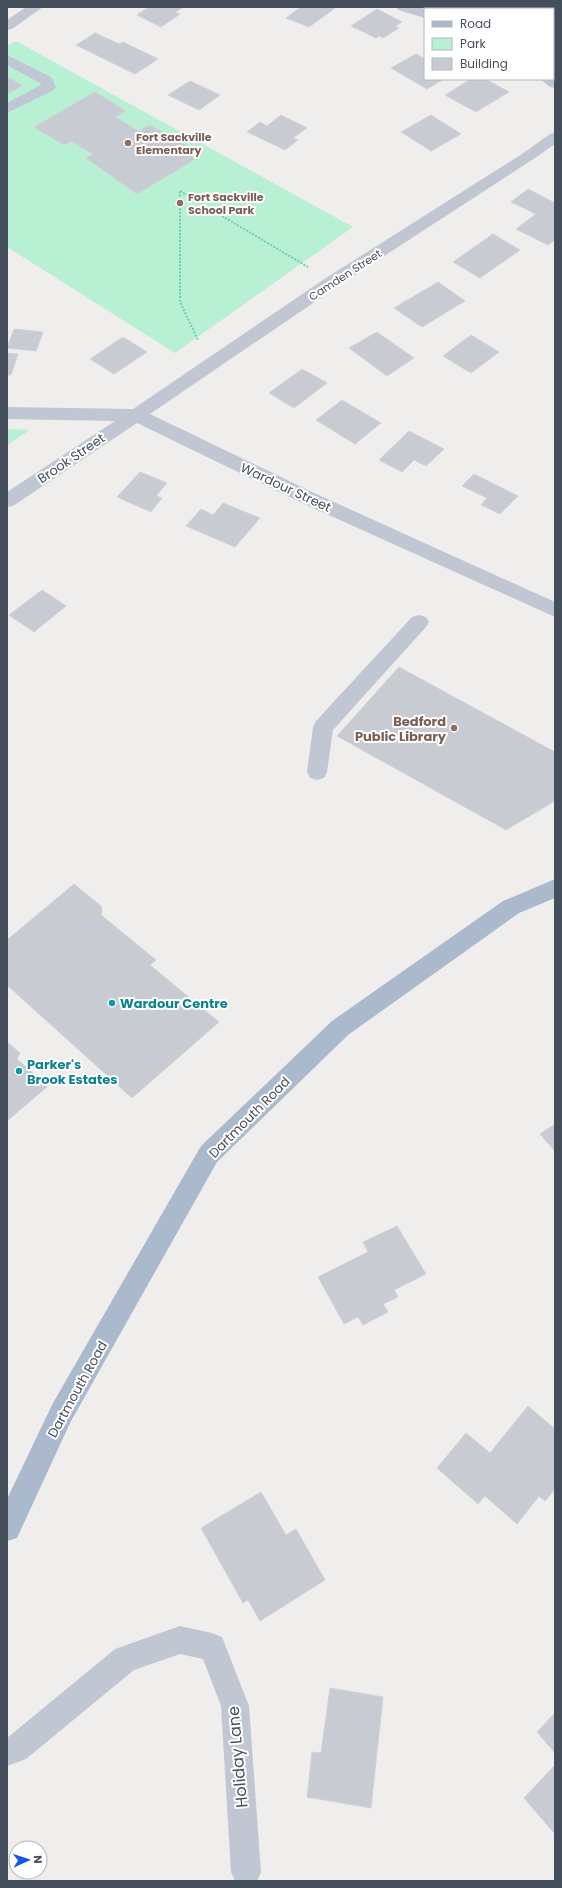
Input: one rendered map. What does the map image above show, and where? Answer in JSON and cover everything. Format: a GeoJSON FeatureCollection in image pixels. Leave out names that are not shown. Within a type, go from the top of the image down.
{"type":"FeatureCollection","features":[{"type":"Feature","properties":{"kind":"main road","name":"Dartmouth Road"},"geometry":{"type":"LineString","coordinates":[[7,1528],[62,1412],[209,1154],[340,1028],[511,908],[555,888]]}},
{"type":"Feature","properties":{"kind":"street"},"geometry":{"type":"LineString","coordinates":[[7,26],[36,7]]}},
{"type":"Feature","properties":{"kind":"street"},"geometry":{"type":"LineString","coordinates":[[403,7],[424,10]]}},
{"type":"Feature","properties":{"kind":"street"},"geometry":{"type":"LineString","coordinates":[[7,59],[46,80],[49,87],[7,109]]}},
{"type":"Feature","properties":{"kind":"street","name":"Camden Street"},"geometry":{"type":"LineString","coordinates":[[136,415],[332,282],[528,157],[555,137]]}},
{"type":"Feature","properties":{"kind":"street","name":"Wardour Street"},"geometry":{"type":"LineString","coordinates":[[7,413],[136,415],[306,497],[555,610]]}},
{"type":"Feature","properties":{"kind":"street","name":"Brook Street"},"geometry":{"type":"LineString","coordinates":[[7,501],[136,415]]}},
{"type":"Feature","properties":{"kind":"street"},"geometry":{"type":"LineString","coordinates":[[316,772],[323,726],[419,622]]}},
{"type":"Feature","properties":{"kind":"street","name":"Holiday Lane"},"geometry":{"type":"LineString","coordinates":[[7,1752],[16,1749],[125,1659],[180,1640],[212,1647],[235,1706],[246,1872]]}},
{"type":"Feature","properties":{"kind":"path"},"geometry":{"type":"LineString","coordinates":[[210,366],[180,302],[180,191],[332,282]]}},
{"type":"Feature","properties":{"kind":"green space","name":"Fort Sackville School Park"},"geometry":{"type":"Polygon","coordinates":[[[16,41],[353,227],[175,353],[7,247],[7,46],[16,41]]]}},
{"type":"Feature","properties":{"kind":"green space"},"geometry":{"type":"Polygon","coordinates":[[[7,429],[30,430],[7,445],[7,429]]]}},
{"type":"Feature","properties":{"kind":"building"},"geometry":{"type":"Polygon","coordinates":[[[149,7],[182,8],[175,12],[180,14],[161,27],[137,15],[149,7]]]}},
{"type":"Feature","properties":{"kind":"building"},"geometry":{"type":"Polygon","coordinates":[[[301,7],[335,8],[309,27],[286,18],[301,7]]]}},
{"type":"Feature","properties":{"kind":"building"},"geometry":{"type":"Polygon","coordinates":[[[377,9],[402,22],[395,26],[399,28],[383,38],[379,36],[376,38],[351,26],[377,9]]]}},
{"type":"Feature","properties":{"kind":"building"},"geometry":{"type":"Polygon","coordinates":[[[95,33],[119,44],[123,42],[158,59],[135,74],[76,45],[95,33]]]}},
{"type":"Feature","properties":{"kind":"building"},"geometry":{"type":"Polygon","coordinates":[[[416,54],[424,58],[424,80],[442,80],[427,89],[391,68],[416,54]]]}},
{"type":"Feature","properties":{"kind":"building"},"geometry":{"type":"Polygon","coordinates":[[[10,78],[22,86],[7,94],[7,80],[10,78]]]}},
{"type":"Feature","properties":{"kind":"building"},"geometry":{"type":"Polygon","coordinates":[[[469,80],[487,80],[509,92],[476,112],[445,95],[469,80]]]}},
{"type":"Feature","properties":{"kind":"building"},"geometry":{"type":"Polygon","coordinates":[[[190,81],[220,95],[199,110],[168,95],[190,81]]]}},
{"type":"Feature","properties":{"kind":"building","name":"Fort Sackville Elementary"},"geometry":{"type":"Polygon","coordinates":[[[95,92],[126,111],[115,117],[139,131],[150,125],[202,155],[137,194],[86,158],[93,154],[71,141],[64,145],[34,127],[95,92]]]}},
{"type":"Feature","properties":{"kind":"building"},"geometry":{"type":"Polygon","coordinates":[[[281,115],[307,128],[293,138],[298,140],[285,150],[247,132],[260,122],[267,126],[281,115]]]}},
{"type":"Feature","properties":{"kind":"building"},"geometry":{"type":"Polygon","coordinates":[[[431,115],[461,134],[431,151],[401,132],[431,115]]]}},
{"type":"Feature","properties":{"kind":"building"},"geometry":{"type":"Polygon","coordinates":[[[528,189],[555,203],[555,240],[548,245],[516,229],[536,214],[511,202],[528,189]]]}},
{"type":"Feature","properties":{"kind":"building"},"geometry":{"type":"Polygon","coordinates":[[[493,234],[520,250],[480,278],[453,262],[493,234]]]}},
{"type":"Feature","properties":{"kind":"building"},"geometry":{"type":"Polygon","coordinates":[[[438,282],[465,301],[422,327],[394,308],[438,282]]]}},
{"type":"Feature","properties":{"kind":"building"},"geometry":{"type":"Polygon","coordinates":[[[14,329],[43,332],[36,351],[7,348],[14,329]]]}},
{"type":"Feature","properties":{"kind":"building"},"geometry":{"type":"Polygon","coordinates":[[[377,332],[414,358],[387,376],[349,348],[377,332]]]}},
{"type":"Feature","properties":{"kind":"building"},"geometry":{"type":"Polygon","coordinates":[[[471,335],[499,352],[471,373],[443,356],[471,335]]]}},
{"type":"Feature","properties":{"kind":"building"},"geometry":{"type":"Polygon","coordinates":[[[123,337],[147,352],[114,374],[90,359],[123,337]]]}},
{"type":"Feature","properties":{"kind":"building"},"geometry":{"type":"Polygon","coordinates":[[[7,353],[18,354],[11,375],[7,375],[7,353]]]}},
{"type":"Feature","properties":{"kind":"building"},"geometry":{"type":"Polygon","coordinates":[[[302,369],[327,383],[294,408],[269,393],[302,369]]]}},
{"type":"Feature","properties":{"kind":"building"},"geometry":{"type":"Polygon","coordinates":[[[342,400],[381,423],[355,444],[316,420],[342,400]]]}},
{"type":"Feature","properties":{"kind":"building"},"geometry":{"type":"Polygon","coordinates":[[[409,431],[444,449],[426,466],[414,460],[402,472],[379,460],[409,431]]]}},
{"type":"Feature","properties":{"kind":"building"},"geometry":{"type":"Polygon","coordinates":[[[140,472],[167,483],[156,496],[162,498],[151,512],[117,497],[140,472]]]}},
{"type":"Feature","properties":{"kind":"building"},"geometry":{"type":"Polygon","coordinates":[[[474,474],[518,496],[500,514],[481,505],[487,498],[462,486],[474,474]]]}},
{"type":"Feature","properties":{"kind":"building"},"geometry":{"type":"Polygon","coordinates":[[[223,503],[260,518],[235,547],[186,526],[201,509],[213,515],[223,503]]]}},
{"type":"Feature","properties":{"kind":"building"},"geometry":{"type":"Polygon","coordinates":[[[42,590],[66,606],[34,632],[9,615],[42,590]]]}},
{"type":"Feature","properties":{"kind":"building"},"geometry":{"type":"Polygon","coordinates":[[[399,667],[555,752],[555,801],[506,830],[337,736],[399,667]]]}},
{"type":"Feature","properties":{"kind":"building","name":"Wardour Centre"},"geometry":{"type":"Polygon","coordinates":[[[74,884],[101,906],[101,915],[156,960],[150,965],[219,1022],[132,1098],[7,985],[7,940],[74,884]]]}},
{"type":"Feature","properties":{"kind":"building","name":"Parker's Brook Estates"},"geometry":{"type":"Polygon","coordinates":[[[7,1042],[20,1053],[17,1059],[48,1086],[7,1121],[7,1042]]]}},
{"type":"Feature","properties":{"kind":"building"},"geometry":{"type":"Polygon","coordinates":[[[555,1124],[555,1151],[540,1134],[555,1124]]]}},
{"type":"Feature","properties":{"kind":"building"},"geometry":{"type":"Polygon","coordinates":[[[397,1226],[426,1274],[394,1290],[398,1297],[383,1304],[388,1312],[363,1325],[358,1317],[344,1324],[318,1277],[368,1252],[363,1242],[397,1226]]]}},
{"type":"Feature","properties":{"kind":"building"},"geometry":{"type":"Polygon","coordinates":[[[528,1406],[555,1429],[555,1489],[545,1501],[539,1496],[517,1524],[485,1496],[478,1504],[437,1468],[466,1433],[490,1453],[528,1406]]]}},
{"type":"Feature","properties":{"kind":"building"},"geometry":{"type":"Polygon","coordinates":[[[261,1492],[286,1535],[296,1529],[325,1580],[260,1621],[248,1600],[243,1603],[201,1528],[261,1492]]]}},
{"type":"Feature","properties":{"kind":"building"},"geometry":{"type":"Polygon","coordinates":[[[330,1688],[383,1697],[371,1808],[307,1797],[312,1752],[321,1753],[330,1688]]]}},
{"type":"Feature","properties":{"kind":"building"},"geometry":{"type":"Polygon","coordinates":[[[555,1713],[555,1753],[537,1732],[555,1713]]]}},
{"type":"Feature","properties":{"kind":"building"},"geometry":{"type":"Polygon","coordinates":[[[555,1765],[555,1834],[524,1798],[555,1765]]]}},
{"type":"Feature","properties":{"kind":"place","name":"Fort Sackville Elementary"},"geometry":{"type":"Point","coordinates":[128,143]}},
{"type":"Feature","properties":{"kind":"place","name":"Fort Sackville School Park"},"geometry":{"type":"Point","coordinates":[180,203]}},
{"type":"Feature","properties":{"kind":"place","name":"Bedford Public Library"},"geometry":{"type":"Point","coordinates":[454,728]}},
{"type":"Feature","properties":{"kind":"place","name":"Wardour Centre"},"geometry":{"type":"Point","coordinates":[112,1003]}},
{"type":"Feature","properties":{"kind":"place","name":"Parker's Brook Estates"},"geometry":{"type":"Point","coordinates":[19,1071]}}]}
